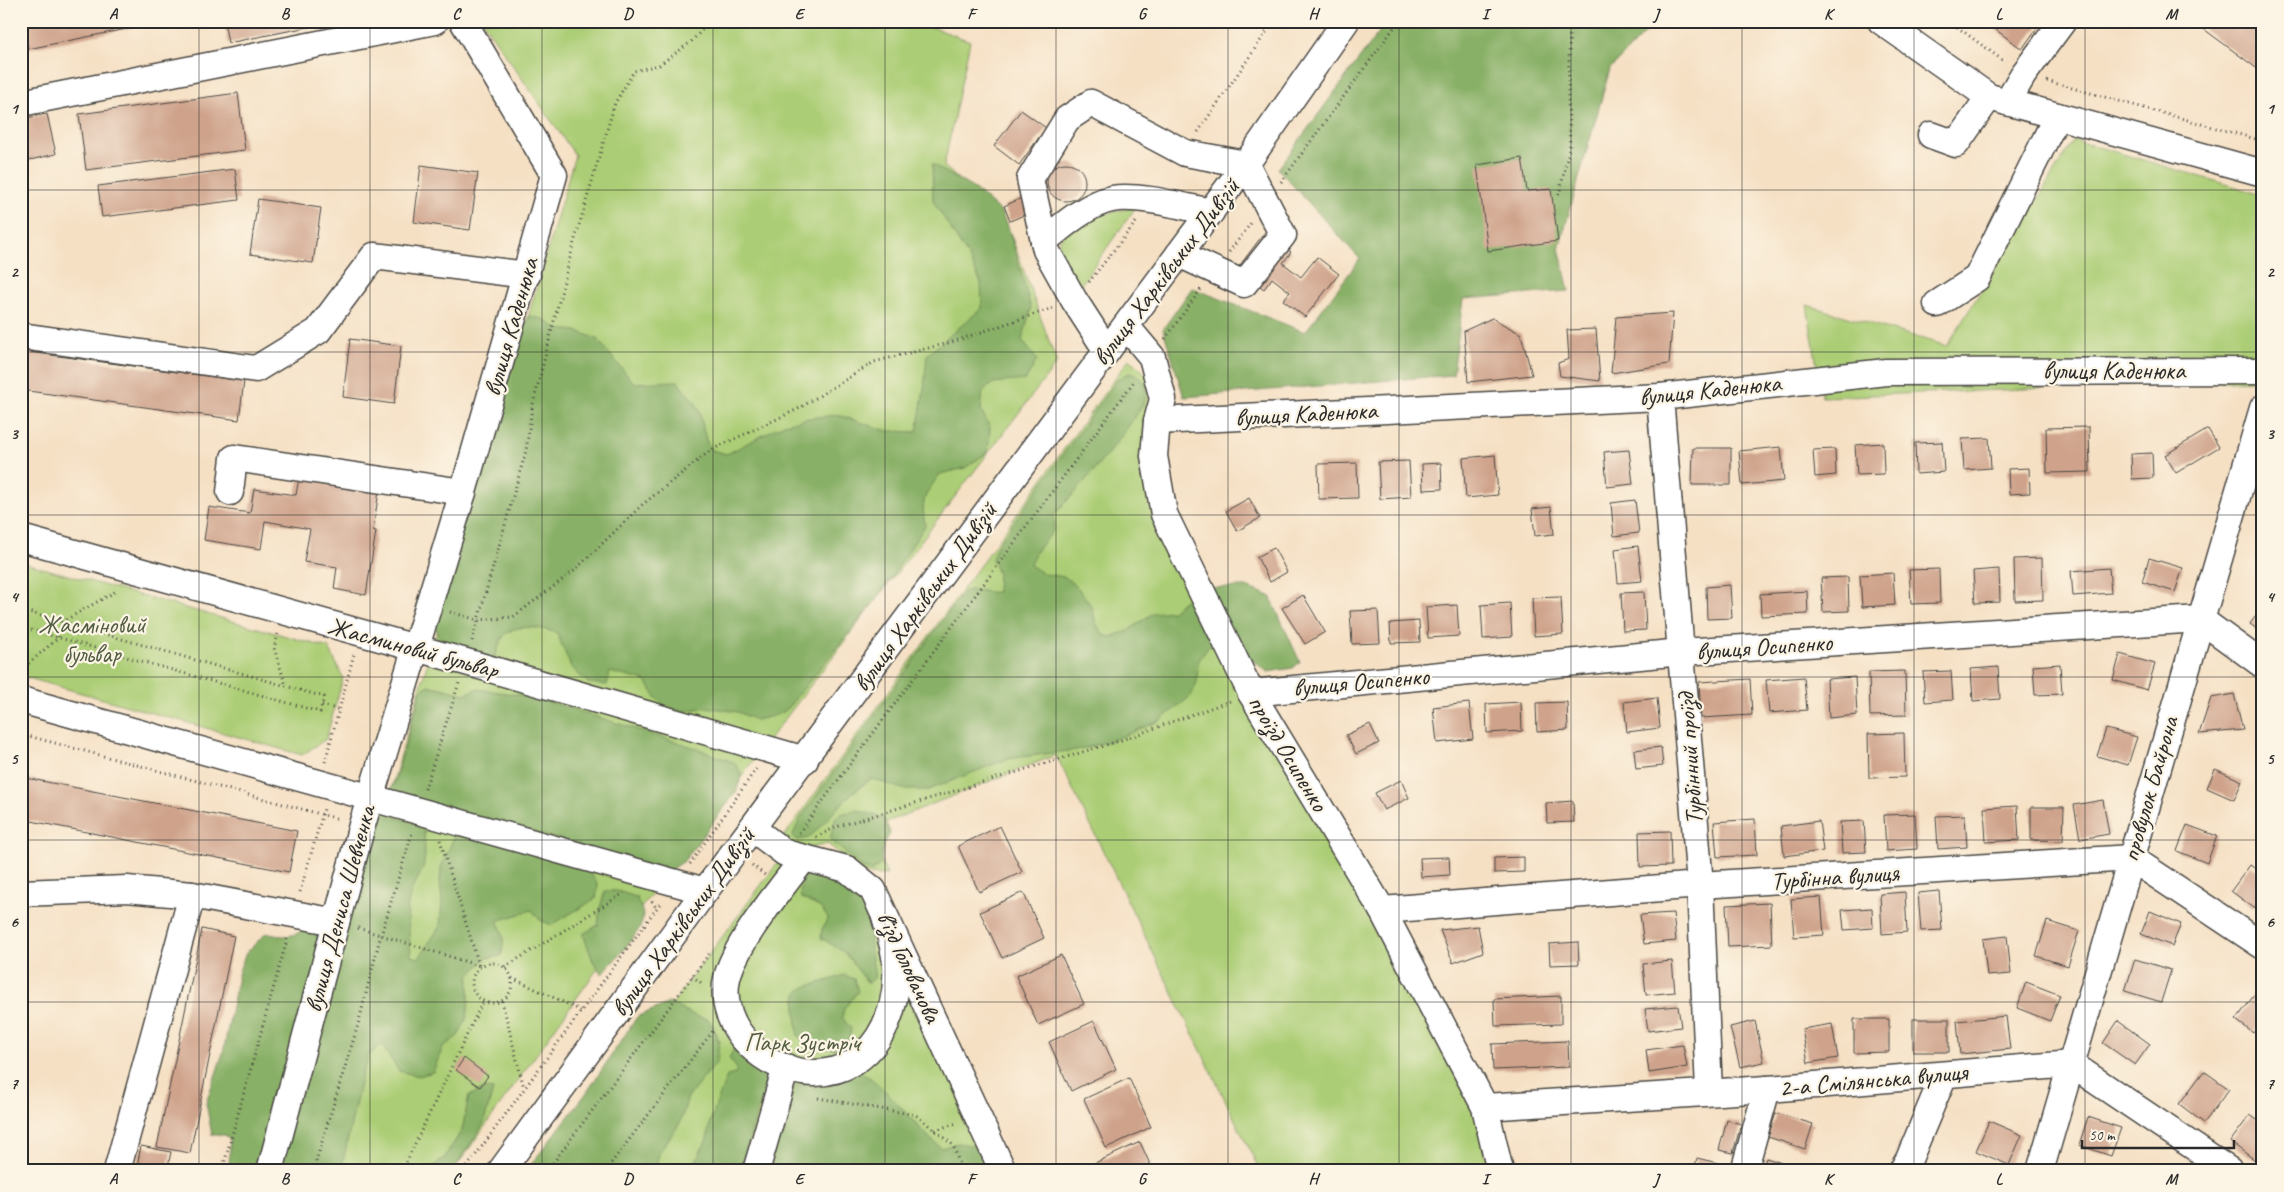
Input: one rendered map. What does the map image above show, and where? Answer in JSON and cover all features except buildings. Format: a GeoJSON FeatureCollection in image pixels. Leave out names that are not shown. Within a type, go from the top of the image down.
{"type":"FeatureCollection","features":[{"type":"Feature","properties":{"kind":"street"},"geometry":{"type":"LineString","coordinates":[[21,103],[435,21]]}},
{"type":"Feature","properties":{"kind":"street","name":"вулиця Каденюка"},"geometry":{"type":"LineString","coordinates":[[414,649],[463,492],[527,275],[554,175],[463,21]]}},
{"type":"Feature","properties":{"kind":"street","name":"вулиця Харківських Дивізій"},"geometry":{"type":"LineString","coordinates":[[501,1171],[705,891],[805,760],[1211,212],[1346,21]]}},
{"type":"Feature","properties":{"kind":"street"},"geometry":{"type":"LineString","coordinates":[[1881,21],[1998,99],[2263,173]]}},
{"type":"Feature","properties":{"kind":"street"},"geometry":{"type":"LineString","coordinates":[[1930,135],[1956,144],[2023,74],[2063,21]]}},
{"type":"Feature","properties":{"kind":"street"},"geometry":{"type":"LineString","coordinates":[[1107,351],[1074,300],[1046,250],[1030,179],[1067,119],[1091,103],[1185,153],[1246,164],[1283,235],[1244,284],[1179,254]]}},
{"type":"Feature","properties":{"kind":"street"},"geometry":{"type":"LineString","coordinates":[[1937,304],[1977,278],[2057,116]]}},
{"type":"Feature","properties":{"kind":"street"},"geometry":{"type":"LineString","coordinates":[[1044,240],[1078,214],[1112,198],[1152,202],[1211,212]]}},
{"type":"Feature","properties":{"kind":"street"},"geometry":{"type":"LineString","coordinates":[[21,336],[256,369],[318,331],[374,256],[527,275]]}},
{"type":"Feature","properties":{"kind":"street","name":"проїзд Осипенко"},"geometry":{"type":"LineString","coordinates":[[1126,326],[1152,357],[1162,399],[1157,421],[1154,456],[1164,514],[1251,693],[1382,910],[1485,1107],[1500,1171]]}},
{"type":"Feature","properties":{"kind":"street","name":"вулиця Каденюка"},"geometry":{"type":"LineString","coordinates":[[1157,421],[1660,397],[1886,372],[2263,371]]}},
{"type":"Feature","properties":{"kind":"street","name":"Турбінний проїзд"},"geometry":{"type":"LineString","coordinates":[[1660,397],[1700,885],[1709,1091]]}},
{"type":"Feature","properties":{"kind":"street","name":"провулок Байрона"},"geometry":{"type":"LineString","coordinates":[[2040,1171],[2263,408]]}},
{"type":"Feature","properties":{"kind":"street"},"geometry":{"type":"LineString","coordinates":[[230,492],[234,458],[463,492]]}},
{"type":"Feature","properties":{"kind":"street","name":"Жасминовий бульвар"},"geometry":{"type":"LineString","coordinates":[[21,538],[466,662],[805,760]]}},
{"type":"Feature","properties":{"kind":"street"},"geometry":{"type":"LineString","coordinates":[[2200,619],[2263,665]]}},
{"type":"Feature","properties":{"kind":"street","name":"вулиця Осипенко"},"geometry":{"type":"LineString","coordinates":[[1251,693],[1682,652],[2200,619]]}},
{"type":"Feature","properties":{"kind":"street","name":"вулиця Дениса Шевченка"},"geometry":{"type":"LineString","coordinates":[[270,1171],[362,825],[414,649]]}},
{"type":"Feature","properties":{"kind":"street"},"geometry":{"type":"LineString","coordinates":[[21,700],[705,891]]}},
{"type":"Feature","properties":{"kind":"street","name":"в'їзд Головачова"},"geometry":{"type":"LineString","coordinates":[[752,828],[794,856],[847,869],[873,890],[1003,1171]]}},
{"type":"Feature","properties":{"kind":"street"},"geometry":{"type":"LineString","coordinates":[[782,1079],[768,1060],[752,1049],[734,1026],[728,1011],[725,992],[727,979],[736,954],[794,856]]}},
{"type":"Feature","properties":{"kind":"street"},"geometry":{"type":"LineString","coordinates":[[2130,858],[2263,946]]}},
{"type":"Feature","properties":{"kind":"street","name":"Турбінна вулиця"},"geometry":{"type":"LineString","coordinates":[[1382,910],[1700,885],[2130,858]]}},
{"type":"Feature","properties":{"kind":"street"},"geometry":{"type":"LineString","coordinates":[[21,893],[127,889],[192,895],[336,922]]}},
{"type":"Feature","properties":{"kind":"street"},"geometry":{"type":"LineString","coordinates":[[117,1171],[192,895]]}},
{"type":"Feature","properties":{"kind":"street"},"geometry":{"type":"LineString","coordinates":[[782,1079],[799,1072],[815,1073],[846,1066],[872,1046],[883,1033],[891,1015],[895,997],[896,964],[885,917]]}},
{"type":"Feature","properties":{"kind":"street"},"geometry":{"type":"LineString","coordinates":[[2071,1064],[2230,1171]]}},
{"type":"Feature","properties":{"kind":"street","name":"2-а Смілянська вулиця"},"geometry":{"type":"LineString","coordinates":[[1485,1107],[1709,1091],[1767,1089],[2071,1064]]}},
{"type":"Feature","properties":{"kind":"street"},"geometry":{"type":"LineString","coordinates":[[1902,1171],[1909,1159],[1944,1075]]}},
{"type":"Feature","properties":{"kind":"street"},"geometry":{"type":"LineString","coordinates":[[756,1171],[782,1079]]}},
{"type":"Feature","properties":{"kind":"street"},"geometry":{"type":"LineString","coordinates":[[1744,1171],[1767,1089]]}},
{"type":"Feature","properties":{"kind":"path"},"geometry":{"type":"LineString","coordinates":[[313,1171],[358,1025],[381,935],[418,811],[450,705],[466,662],[526,451],[532,408],[573,246],[616,103],[634,71],[659,65],[691,42],[710,21]]}},
{"type":"Feature","properties":{"kind":"path"},"geometry":{"type":"LineString","coordinates":[[1185,153],[1274,21]]}},
{"type":"Feature","properties":{"kind":"path"},"geometry":{"type":"LineString","coordinates":[[794,856],[1215,269],[1266,203],[1399,21]]}},
{"type":"Feature","properties":{"kind":"path"},"geometry":{"type":"LineString","coordinates":[[1559,195],[1570,145],[1568,98],[1570,21]]}},
{"type":"Feature","properties":{"kind":"path"},"geometry":{"type":"LineString","coordinates":[[1949,21],[2023,74],[2263,141]]}},
{"type":"Feature","properties":{"kind":"path"},"geometry":{"type":"LineString","coordinates":[[428,605],[478,620],[513,617],[574,571],[642,505],[711,450],[798,409],[874,362],[952,342],[1074,300],[1152,202]]}},
{"type":"Feature","properties":{"kind":"path"},"geometry":{"type":"LineString","coordinates":[[21,670],[58,638],[62,622],[146,573]]}},
{"type":"Feature","properties":{"kind":"path"},"geometry":{"type":"LineString","coordinates":[[21,610],[324,697],[320,712],[21,627]]}},
{"type":"Feature","properties":{"kind":"path"},"geometry":{"type":"LineString","coordinates":[[284,612],[274,648],[286,686]]}},
{"type":"Feature","properties":{"kind":"path"},"geometry":{"type":"LineString","coordinates":[[762,884],[794,856],[836,827],[1057,758],[1119,741],[1251,693]]}},
{"type":"Feature","properties":{"kind":"path"},"geometry":{"type":"LineString","coordinates":[[222,1171],[331,787],[325,761],[340,710],[322,705]]}},
{"type":"Feature","properties":{"kind":"path"},"geometry":{"type":"LineString","coordinates":[[21,734],[362,825]]}},
{"type":"Feature","properties":{"kind":"path"},"geometry":{"type":"LineString","coordinates":[[464,1171],[676,882],[770,749]]}},
{"type":"Feature","properties":{"kind":"path"},"geometry":{"type":"LineString","coordinates":[[439,837],[480,966]]}},
{"type":"Feature","properties":{"kind":"path"},"geometry":{"type":"LineString","coordinates":[[506,967],[629,890]]}},
{"type":"Feature","properties":{"kind":"path"},"geometry":{"type":"LineString","coordinates":[[336,922],[480,966],[493,962],[506,967],[512,978],[511,991],[502,1001],[489,1003],[477,997],[471,984],[472,977],[480,966]]}},
{"type":"Feature","properties":{"kind":"path"},"geometry":{"type":"LineString","coordinates":[[547,1171],[710,953]]}},
{"type":"Feature","properties":{"kind":"path"},"geometry":{"type":"LineString","coordinates":[[512,978],[582,1011]]}},
{"type":"Feature","properties":{"kind":"path"},"geometry":{"type":"LineString","coordinates":[[402,1171],[483,1001]]}},
{"type":"Feature","properties":{"kind":"path"},"geometry":{"type":"LineString","coordinates":[[502,1001],[525,1089]]}},
{"type":"Feature","properties":{"kind":"path"},"geometry":{"type":"LineString","coordinates":[[605,1171],[728,1011]]}},
{"type":"Feature","properties":{"kind":"path"},"geometry":{"type":"LineString","coordinates":[[782,1079],[916,1115],[952,1144],[962,1171]]}},
{"type":"Feature","properties":{"kind":"green space"},"geometry":{"type":"Polygon","coordinates":[[[482,21],[915,21],[970,41],[944,166],[1007,224],[1057,363],[646,901],[453,1171],[280,1171],[575,155],[482,21]]]}},
{"type":"Feature","properties":{"kind":"green space"},"geometry":{"type":"Polygon","coordinates":[[[1387,21],[1656,21],[1610,69],[1559,248],[1569,291],[1463,299],[1453,375],[1184,397],[1163,329],[1192,288],[1305,332],[1360,259],[1278,169],[1387,21]]]}},
{"type":"Feature","properties":{"kind":"green space"},"geometry":{"type":"Polygon","coordinates":[[[2074,140],[2250,191],[2258,195],[2261,207],[2263,264],[2263,358],[2254,380],[1822,397],[1807,305],[1947,346],[2074,140]]]}},
{"type":"Feature","properties":{"kind":"green space"},"geometry":{"type":"Polygon","coordinates":[[[932,164],[976,190],[1001,212],[1010,233],[1031,308],[1022,340],[1037,360],[1026,380],[993,383],[983,391],[981,410],[990,428],[988,452],[965,468],[940,474],[930,487],[925,498],[923,509],[925,526],[879,596],[785,711],[756,720],[738,712],[706,707],[686,711],[667,709],[656,698],[646,681],[610,672],[607,685],[588,683],[571,667],[557,633],[544,629],[529,627],[509,632],[501,641],[494,659],[440,643],[434,622],[459,534],[528,316],[543,319],[558,329],[577,331],[597,339],[634,383],[678,381],[697,406],[711,450],[727,454],[784,424],[809,418],[838,415],[888,431],[917,432],[927,355],[982,308],[981,283],[968,256],[933,201],[932,164]]]}},
{"type":"Feature","properties":{"kind":"green space"},"geometry":{"type":"Polygon","coordinates":[[[1136,207],[1077,290],[1056,250],[1061,239],[1077,223],[1088,218],[1136,207]]]}},
{"type":"Feature","properties":{"kind":"green space"},"geometry":{"type":"Polygon","coordinates":[[[1129,359],[1152,379],[1151,481],[1472,1102],[1490,1171],[1260,1171],[1056,755],[867,830],[887,875],[864,874],[828,844],[797,851],[780,842],[1129,359]]]}},
{"type":"Feature","properties":{"kind":"green space"},"geometry":{"type":"Polygon","coordinates":[[[1133,373],[1146,386],[1146,397],[1143,404],[1105,458],[1054,515],[1053,531],[1036,552],[1030,565],[1044,574],[1065,577],[1078,588],[1092,607],[1096,624],[1104,635],[1110,637],[1129,630],[1153,613],[1172,611],[1190,596],[1212,588],[1246,587],[1270,596],[1300,662],[1293,668],[1268,672],[1243,653],[1224,645],[1208,647],[1198,662],[1197,682],[1191,696],[1159,721],[1116,739],[1083,749],[1007,759],[928,790],[906,790],[871,779],[852,793],[808,838],[797,840],[792,837],[800,819],[963,592],[977,590],[997,592],[998,574],[992,559],[997,546],[1116,381],[1126,374],[1133,373]]]}},
{"type":"Feature","properties":{"kind":"green space","name":"Жасміновий бульвар"},"geometry":{"type":"Polygon","coordinates":[[[21,562],[329,648],[343,678],[326,739],[302,755],[21,676],[21,562]]]}},
{"type":"Feature","properties":{"kind":"green space"},"geometry":{"type":"Polygon","coordinates":[[[428,685],[465,694],[477,689],[534,697],[699,749],[735,763],[742,775],[736,792],[683,862],[668,871],[389,791],[394,784],[421,691],[428,685]]]}},
{"type":"Feature","properties":{"kind":"green space"},"geometry":{"type":"Polygon","coordinates":[[[857,810],[884,818],[890,833],[883,847],[882,863],[872,871],[862,868],[830,839],[836,817],[857,810]]]}},
{"type":"Feature","properties":{"kind":"green space"},"geometry":{"type":"Polygon","coordinates":[[[382,814],[424,826],[425,855],[423,869],[412,889],[407,909],[411,956],[419,958],[440,926],[442,901],[441,867],[455,835],[476,836],[589,870],[598,885],[596,898],[552,925],[540,920],[532,910],[497,921],[503,938],[501,956],[486,958],[469,976],[467,1018],[458,1036],[443,1047],[433,1072],[419,1076],[399,1071],[381,1044],[369,1055],[362,1074],[341,1171],[229,1171],[230,1140],[225,1135],[212,1135],[206,1103],[223,1053],[239,971],[246,953],[266,933],[286,936],[304,929],[320,931],[361,871],[382,814]]]}},
{"type":"Feature","properties":{"kind":"green space","name":"Парк Зустріч"},"geometry":{"type":"Polygon","coordinates":[[[785,853],[873,890],[1003,1171],[547,1171],[785,853]]]}},
{"type":"Feature","properties":{"kind":"green space"},"geometry":{"type":"Polygon","coordinates":[[[816,871],[844,880],[857,890],[868,923],[875,977],[868,983],[844,952],[821,938],[822,929],[828,918],[821,908],[801,898],[802,882],[807,874],[816,871]]]}},
{"type":"Feature","properties":{"kind":"green space"},"geometry":{"type":"Polygon","coordinates":[[[605,891],[617,891],[636,897],[643,916],[642,922],[633,938],[602,974],[593,961],[583,934],[598,925],[605,891]]]}},
{"type":"Feature","properties":{"kind":"green space"},"geometry":{"type":"Polygon","coordinates":[[[844,975],[854,979],[858,991],[844,1009],[842,1017],[851,1029],[849,1039],[843,1050],[811,1047],[798,1036],[796,1017],[797,996],[806,987],[844,975]]]}},
{"type":"Feature","properties":{"kind":"green space"},"geometry":{"type":"Polygon","coordinates":[[[669,1003],[693,1015],[708,1019],[719,1042],[717,1062],[688,1097],[680,1123],[660,1151],[655,1168],[649,1171],[526,1171],[585,1095],[637,1017],[669,1003]]]}},
{"type":"Feature","properties":{"kind":"green space"},"geometry":{"type":"Polygon","coordinates":[[[735,1047],[767,1075],[764,1093],[756,1114],[741,1171],[691,1171],[707,1139],[710,1122],[727,1076],[735,1074],[737,1069],[729,1058],[735,1047]]]}},
{"type":"Feature","properties":{"kind":"green space"},"geometry":{"type":"Polygon","coordinates":[[[846,1071],[869,1077],[879,1085],[941,1148],[958,1143],[975,1146],[992,1171],[767,1171],[794,1086],[809,1084],[846,1071]]]}},
{"type":"Feature","properties":{"kind":"green space"},"geometry":{"type":"Polygon","coordinates":[[[486,1088],[493,1090],[483,1125],[453,1171],[425,1171],[443,1160],[462,1130],[469,1096],[486,1088]]]}}]}
